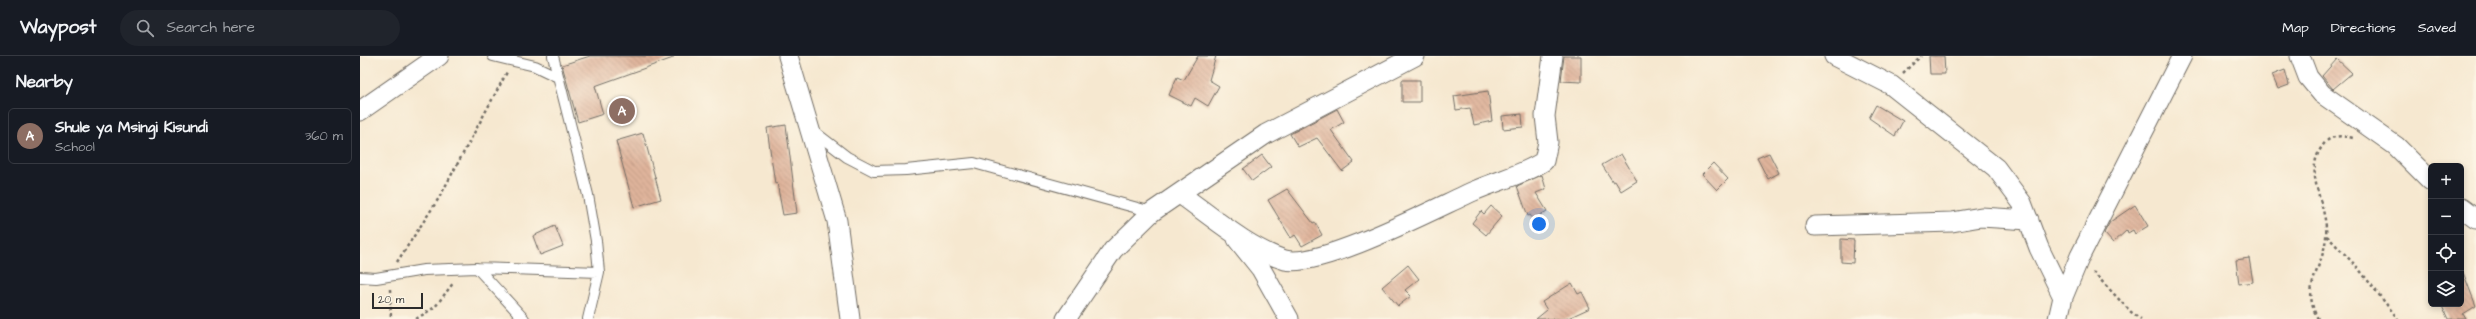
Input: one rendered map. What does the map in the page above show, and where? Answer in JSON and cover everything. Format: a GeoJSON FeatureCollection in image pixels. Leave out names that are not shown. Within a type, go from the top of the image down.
{"type":"FeatureCollection","features":[{"type":"Feature","properties":{"kind":"street"},"geometry":{"type":"LineString","coordinates":[[360,111],[439,56]]}},
{"type":"Feature","properties":{"kind":"street"},"geometry":{"type":"LineString","coordinates":[[788,56],[811,128],[837,221],[850,319]]}},
{"type":"Feature","properties":{"kind":"street"},"geometry":{"type":"LineString","coordinates":[[1066,319],[1113,250],[1152,212],[1266,134],[1415,56]]}},
{"type":"Feature","properties":{"kind":"street"},"geometry":{"type":"LineString","coordinates":[[1180,194],[1226,226],[1274,255],[1286,260],[1306,260],[1379,234],[1539,164],[1546,155],[1548,142],[1545,116],[1553,56]]}},
{"type":"Feature","properties":{"kind":"street"},"geometry":{"type":"LineString","coordinates":[[1834,56],[1891,85],[1996,168],[2022,203],[2039,248],[2062,297]]}},
{"type":"Feature","properties":{"kind":"street"},"geometry":{"type":"LineString","coordinates":[[2058,319],[2062,297],[2080,256],[2182,56]]}},
{"type":"Feature","properties":{"kind":"street"},"geometry":{"type":"LineString","coordinates":[[2300,56],[2308,77],[2322,94],[2396,146],[2428,178]]}},
{"type":"Feature","properties":{"kind":"street"},"geometry":{"type":"LineString","coordinates":[[2464,210],[2476,218]]}},
{"type":"Feature","properties":{"kind":"street"},"geometry":{"type":"LineString","coordinates":[[1814,226],[1881,222],[1952,222],[1981,217],[2029,220]]}},
{"type":"Feature","properties":{"kind":"street"},"geometry":{"type":"LineString","coordinates":[[1226,226],[1261,269],[1289,319]]}},
{"type":"Feature","properties":{"kind":"lane"},"geometry":{"type":"LineString","coordinates":[[493,56],[514,59],[535,66],[558,77]]}},
{"type":"Feature","properties":{"kind":"lane"},"geometry":{"type":"LineString","coordinates":[[553,56],[588,195],[598,272],[588,319]]}},
{"type":"Feature","properties":{"kind":"lane"},"geometry":{"type":"LineString","coordinates":[[811,128],[847,157],[874,171],[906,170],[974,163],[1152,212]]}},
{"type":"Feature","properties":{"kind":"lane"},"geometry":{"type":"LineString","coordinates":[[360,277],[391,276],[424,270],[477,268],[598,272]]}},
{"type":"Feature","properties":{"kind":"lane"},"geometry":{"type":"LineString","coordinates":[[477,268],[524,319]]}},
{"type":"Feature","properties":{"kind":"path"},"geometry":{"type":"LineString","coordinates":[[1891,85],[1921,56]]}},
{"type":"Feature","properties":{"kind":"path"},"geometry":{"type":"LineString","coordinates":[[391,319],[391,276],[398,260],[439,198],[514,59]]}},
{"type":"Feature","properties":{"kind":"path"},"geometry":{"type":"LineString","coordinates":[[2318,319],[2311,304],[2310,287],[2323,255],[2326,236],[2324,212],[2314,177],[2314,165],[2326,141],[2333,137],[2343,136],[2357,140]]}},
{"type":"Feature","properties":{"kind":"path"},"geometry":{"type":"LineString","coordinates":[[2326,236],[2358,268],[2398,319]]}},
{"type":"Feature","properties":{"kind":"path"},"geometry":{"type":"LineString","coordinates":[[2080,256],[2122,303],[2141,319]]}},
{"type":"Feature","properties":{"kind":"path"},"geometry":{"type":"LineString","coordinates":[[416,319],[435,307],[462,269]]}},
{"type":"Feature","properties":{"kind":"building"},"geometry":{"type":"Polygon","coordinates":[[[590,56],[673,56],[673,58],[595,86],[603,114],[578,122],[562,65],[590,56]]]}},
{"type":"Feature","properties":{"kind":"building"},"geometry":{"type":"Polygon","coordinates":[[[1198,56],[1216,56],[1209,80],[1219,86],[1208,106],[1195,98],[1191,106],[1169,95],[1177,77],[1184,80],[1198,56]]]}},
{"type":"Feature","properties":{"kind":"building"},"geometry":{"type":"Polygon","coordinates":[[[1564,56],[1581,56],[1581,82],[1561,81],[1564,56]]]}},
{"type":"Feature","properties":{"kind":"building"},"geometry":{"type":"Polygon","coordinates":[[[1929,56],[1944,56],[1945,74],[1930,74],[1929,56]]]}},
{"type":"Feature","properties":{"kind":"building"},"geometry":{"type":"Polygon","coordinates":[[[2337,59],[2352,73],[2333,89],[2322,76],[2337,59]]]}},
{"type":"Feature","properties":{"kind":"building"},"geometry":{"type":"Polygon","coordinates":[[[2285,70],[2289,85],[2278,89],[2272,75],[2285,70]]]}},
{"type":"Feature","properties":{"kind":"building"},"geometry":{"type":"Polygon","coordinates":[[[1402,80],[1420,80],[1420,102],[1402,102],[1402,80]]]}},
{"type":"Feature","properties":{"kind":"building"},"geometry":{"type":"Polygon","coordinates":[[[1488,91],[1492,121],[1474,125],[1470,108],[1456,110],[1454,96],[1488,91]]]}},
{"type":"Feature","properties":{"kind":"building"},"geometry":{"type":"Polygon","coordinates":[[[1876,105],[1903,121],[1895,136],[1869,118],[1876,105]]]}},
{"type":"Feature","properties":{"kind":"building"},"geometry":{"type":"Polygon","coordinates":[[[1337,109],[1344,122],[1331,130],[1354,162],[1342,171],[1317,138],[1298,147],[1290,134],[1337,109]]]}},
{"type":"Feature","properties":{"kind":"building"},"geometry":{"type":"Polygon","coordinates":[[[1522,114],[1523,127],[1503,129],[1502,116],[1522,114]]]}},
{"type":"Feature","properties":{"kind":"building"},"geometry":{"type":"Polygon","coordinates":[[[786,125],[797,213],[783,215],[777,183],[775,184],[767,128],[786,125]]]}},
{"type":"Feature","properties":{"kind":"building"},"geometry":{"type":"Polygon","coordinates":[[[643,133],[661,199],[634,207],[616,141],[643,133]]]}},
{"type":"Feature","properties":{"kind":"building"},"geometry":{"type":"Polygon","coordinates":[[[1769,153],[1779,173],[1768,179],[1757,158],[1769,153]]]}},
{"type":"Feature","properties":{"kind":"building"},"geometry":{"type":"Polygon","coordinates":[[[1621,154],[1637,181],[1621,191],[1602,165],[1621,154]]]}},
{"type":"Feature","properties":{"kind":"building"},"geometry":{"type":"Polygon","coordinates":[[[1262,155],[1271,167],[1252,181],[1243,169],[1262,155]]]}},
{"type":"Feature","properties":{"kind":"building"},"geometry":{"type":"Polygon","coordinates":[[[1713,163],[1728,179],[1717,190],[1702,174],[1713,163]]]}},
{"type":"Feature","properties":{"kind":"building"},"geometry":{"type":"Polygon","coordinates":[[[1542,175],[1546,189],[1536,193],[1547,211],[1533,219],[1530,215],[1528,216],[1517,186],[1542,175]]]}},
{"type":"Feature","properties":{"kind":"building"},"geometry":{"type":"Polygon","coordinates":[[[1287,189],[1313,223],[1315,222],[1322,235],[1302,246],[1295,235],[1291,238],[1268,200],[1287,189]]]}},
{"type":"Feature","properties":{"kind":"building"},"geometry":{"type":"Polygon","coordinates":[[[2135,205],[2148,226],[2135,234],[2133,230],[2128,233],[2127,230],[2113,243],[2104,233],[2110,222],[2135,205]]]}},
{"type":"Feature","properties":{"kind":"building"},"geometry":{"type":"Polygon","coordinates":[[[1491,206],[1502,216],[1486,235],[1472,223],[1481,211],[1484,214],[1491,206]]]}},
{"type":"Feature","properties":{"kind":"building"},"geometry":{"type":"Polygon","coordinates":[[[555,226],[563,246],[540,255],[533,236],[555,226]]]}},
{"type":"Feature","properties":{"kind":"building"},"geometry":{"type":"Polygon","coordinates":[[[1841,239],[1854,240],[1853,263],[1841,262],[1841,239]]]}},
{"type":"Feature","properties":{"kind":"building"},"geometry":{"type":"Polygon","coordinates":[[[2249,258],[2253,282],[2239,284],[2236,260],[2249,258]]]}},
{"type":"Feature","properties":{"kind":"building"},"geometry":{"type":"Polygon","coordinates":[[[1408,265],[1419,279],[1405,290],[1411,296],[1398,306],[1382,287],[1408,265]]]}},
{"type":"Feature","properties":{"kind":"building"},"geometry":{"type":"Polygon","coordinates":[[[2464,275],[2476,306],[2463,314],[2466,319],[2448,319],[2442,307],[2464,307],[2464,275]]]}},
{"type":"Feature","properties":{"kind":"building"},"geometry":{"type":"Polygon","coordinates":[[[1572,283],[1578,294],[1582,292],[1590,308],[1566,319],[1536,319],[1547,310],[1542,302],[1572,283]]]}},
{"type":"Feature","properties":{"kind":"place","name":"Shule ya Msingi Kisundi"},"geometry":{"type":"Point","coordinates":[622,111]}}]}
